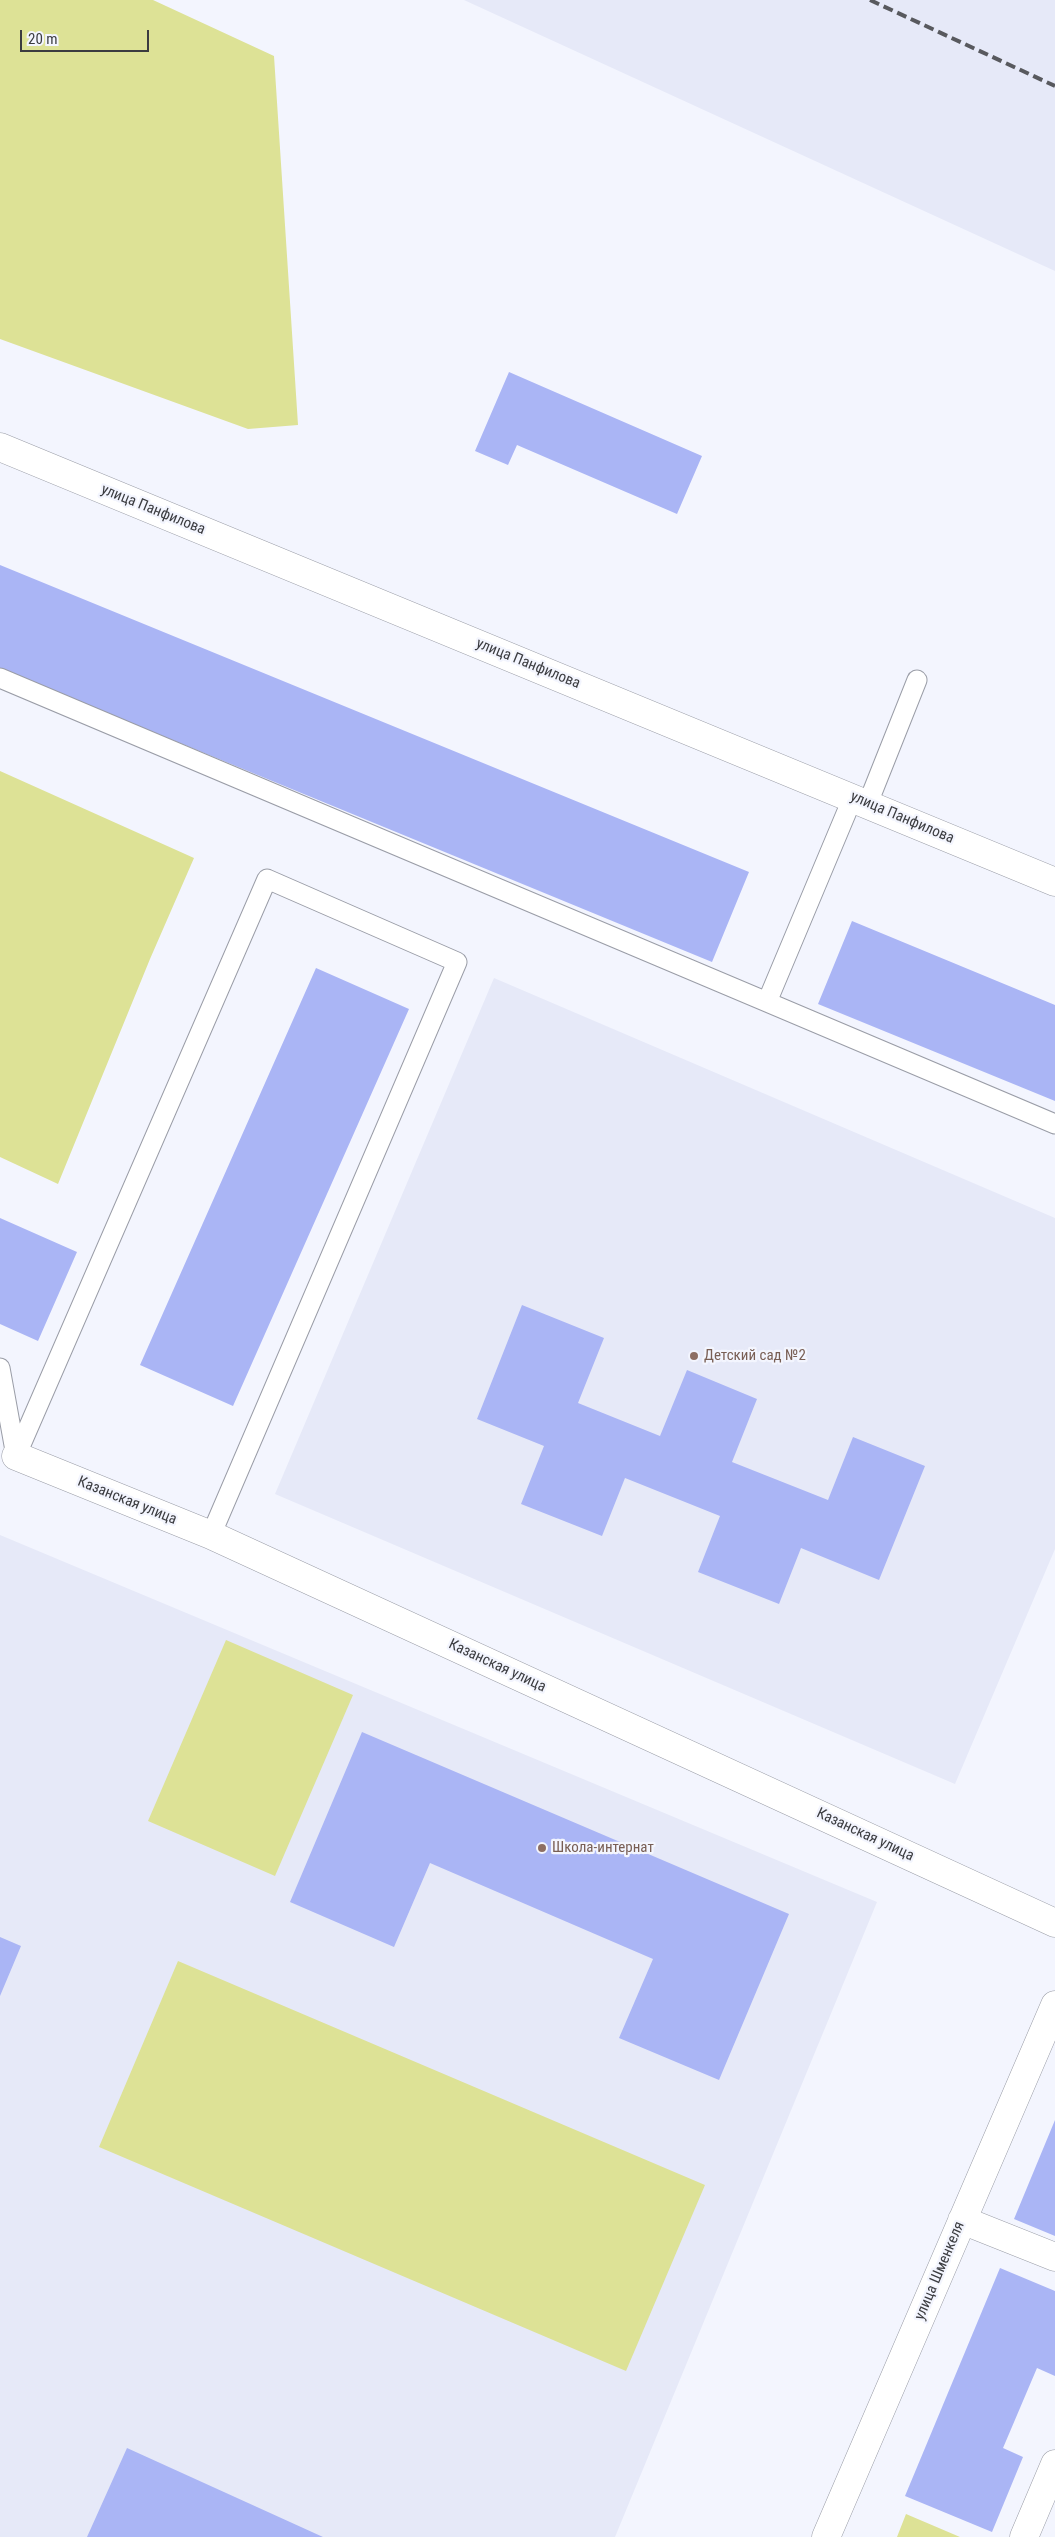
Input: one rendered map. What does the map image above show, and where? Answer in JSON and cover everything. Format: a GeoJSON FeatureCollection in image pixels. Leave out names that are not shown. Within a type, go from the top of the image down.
{"type":"FeatureCollection","features":[{"type":"Feature","properties":{"kind":"street","name":"улица Панфилова"},"geometry":{"type":"LineString","coordinates":[[0,447],[1055,882]]}},
{"type":"Feature","properties":{"kind":"street","name":"Казанская улица"},"geometry":{"type":"LineString","coordinates":[[16,1456],[211,1535],[1055,1923]]}},
{"type":"Feature","properties":{"kind":"street","name":"улица Шменкеля"},"geometry":{"type":"LineString","coordinates":[[826,2537],[1055,2005]]}},
{"type":"Feature","properties":{"kind":"street"},"geometry":{"type":"LineString","coordinates":[[962,2220],[1055,2257]]}},
{"type":"Feature","properties":{"kind":"street"},"geometry":{"type":"LineString","coordinates":[[1024,2537],[1055,2464]]}},
{"type":"Feature","properties":{"kind":"lane"},"geometry":{"type":"LineString","coordinates":[[0,678],[1055,1124]]}},
{"type":"Feature","properties":{"kind":"lane"},"geometry":{"type":"LineString","coordinates":[[767,1002],[917,680]]}},
{"type":"Feature","properties":{"kind":"lane"},"geometry":{"type":"LineString","coordinates":[[16,1456],[267,879],[457,962],[211,1535]]}},
{"type":"Feature","properties":{"kind":"lane"},"geometry":{"type":"LineString","coordinates":[[0,1368],[16,1456]]}},
{"type":"Feature","properties":{"kind":"shaded area"},"geometry":{"type":"Polygon","coordinates":[[[464,0],[1055,0],[1055,271],[464,0]]]}},
{"type":"Feature","properties":{"kind":"shaded area","name":"Детский сад №2"},"geometry":{"type":"Polygon","coordinates":[[[494,978],[1055,1218],[1055,1549],[955,1784],[275,1494],[494,978]]]}},
{"type":"Feature","properties":{"kind":"shaded area"},"geometry":{"type":"Polygon","coordinates":[[[0,1535],[877,1902],[615,2537],[0,2537],[0,1535]]]}},
{"type":"Feature","properties":{"kind":"green space"},"geometry":{"type":"Polygon","coordinates":[[[0,0],[153,0],[274,56],[298,425],[248,429],[0,339],[0,0]]]}},
{"type":"Feature","properties":{"kind":"green space"},"geometry":{"type":"Polygon","coordinates":[[[0,771],[194,858],[150,959],[58,1184],[0,1157],[0,771]]]}},
{"type":"Feature","properties":{"kind":"green space"},"geometry":{"type":"Polygon","coordinates":[[[226,1640],[353,1695],[275,1876],[148,1821],[226,1640]]]}},
{"type":"Feature","properties":{"kind":"green space"},"geometry":{"type":"Polygon","coordinates":[[[178,1961],[705,2185],[626,2371],[99,2147],[178,1961]]]}},
{"type":"Feature","properties":{"kind":"green space"},"geometry":{"type":"Polygon","coordinates":[[[906,2514],[960,2537],[897,2537],[906,2514]]]}},
{"type":"Feature","properties":{"kind":"building"},"geometry":{"type":"Polygon","coordinates":[[[509,372],[702,456],[677,514],[517,445],[508,465],[475,451],[509,372]]]}},
{"type":"Feature","properties":{"kind":"building"},"geometry":{"type":"Polygon","coordinates":[[[0,565],[749,872],[712,962],[0,669],[0,565]]]}},
{"type":"Feature","properties":{"kind":"building"},"geometry":{"type":"Polygon","coordinates":[[[852,921],[1055,1005],[1055,1101],[818,1004],[852,921]]]}},
{"type":"Feature","properties":{"kind":"building"},"geometry":{"type":"Polygon","coordinates":[[[316,968],[409,1009],[233,1406],[140,1365],[316,968]]]}},
{"type":"Feature","properties":{"kind":"building"},"geometry":{"type":"Polygon","coordinates":[[[0,1218],[77,1252],[38,1341],[0,1324],[0,1218]]]}},
{"type":"Feature","properties":{"kind":"building"},"geometry":{"type":"Polygon","coordinates":[[[522,1305],[604,1338],[578,1403],[660,1436],[687,1370],[757,1399],[732,1462],[828,1500],[853,1437],[925,1466],[879,1580],[801,1548],[779,1604],[698,1572],[720,1516],[625,1478],[602,1536],[521,1504],[544,1446],[477,1419],[522,1305]]]}},
{"type":"Feature","properties":{"kind":"building"},"geometry":{"type":"Polygon","coordinates":[[[362,1732],[789,1914],[719,2080],[619,2038],[653,1959],[430,1863],[394,1947],[290,1902],[362,1732]]]}},
{"type":"Feature","properties":{"kind":"building"},"geometry":{"type":"Polygon","coordinates":[[[0,1937],[21,1946],[0,1996],[0,1937]]]}},
{"type":"Feature","properties":{"kind":"building"},"geometry":{"type":"Polygon","coordinates":[[[1055,2120],[1055,2236],[1014,2219],[1055,2120]]]}},
{"type":"Feature","properties":{"kind":"building"},"geometry":{"type":"Polygon","coordinates":[[[1000,2268],[1055,2291],[1055,2376],[1037,2368],[1003,2448],[1023,2457],[992,2532],[905,2496],[1000,2268]]]}},
{"type":"Feature","properties":{"kind":"building"},"geometry":{"type":"Polygon","coordinates":[[[127,2448],[323,2537],[87,2537],[127,2448]]]}},
{"type":"Feature","properties":{"kind":"railway"},"geometry":{"type":"LineString","coordinates":[[870,0],[1055,86]]}},
{"type":"Feature","properties":{"kind":"place","name":"Детский сад №2"},"geometry":{"type":"Point","coordinates":[694,1356]}},
{"type":"Feature","properties":{"kind":"place","name":"Школа-интернат"},"geometry":{"type":"Point","coordinates":[542,1848]}}]}
